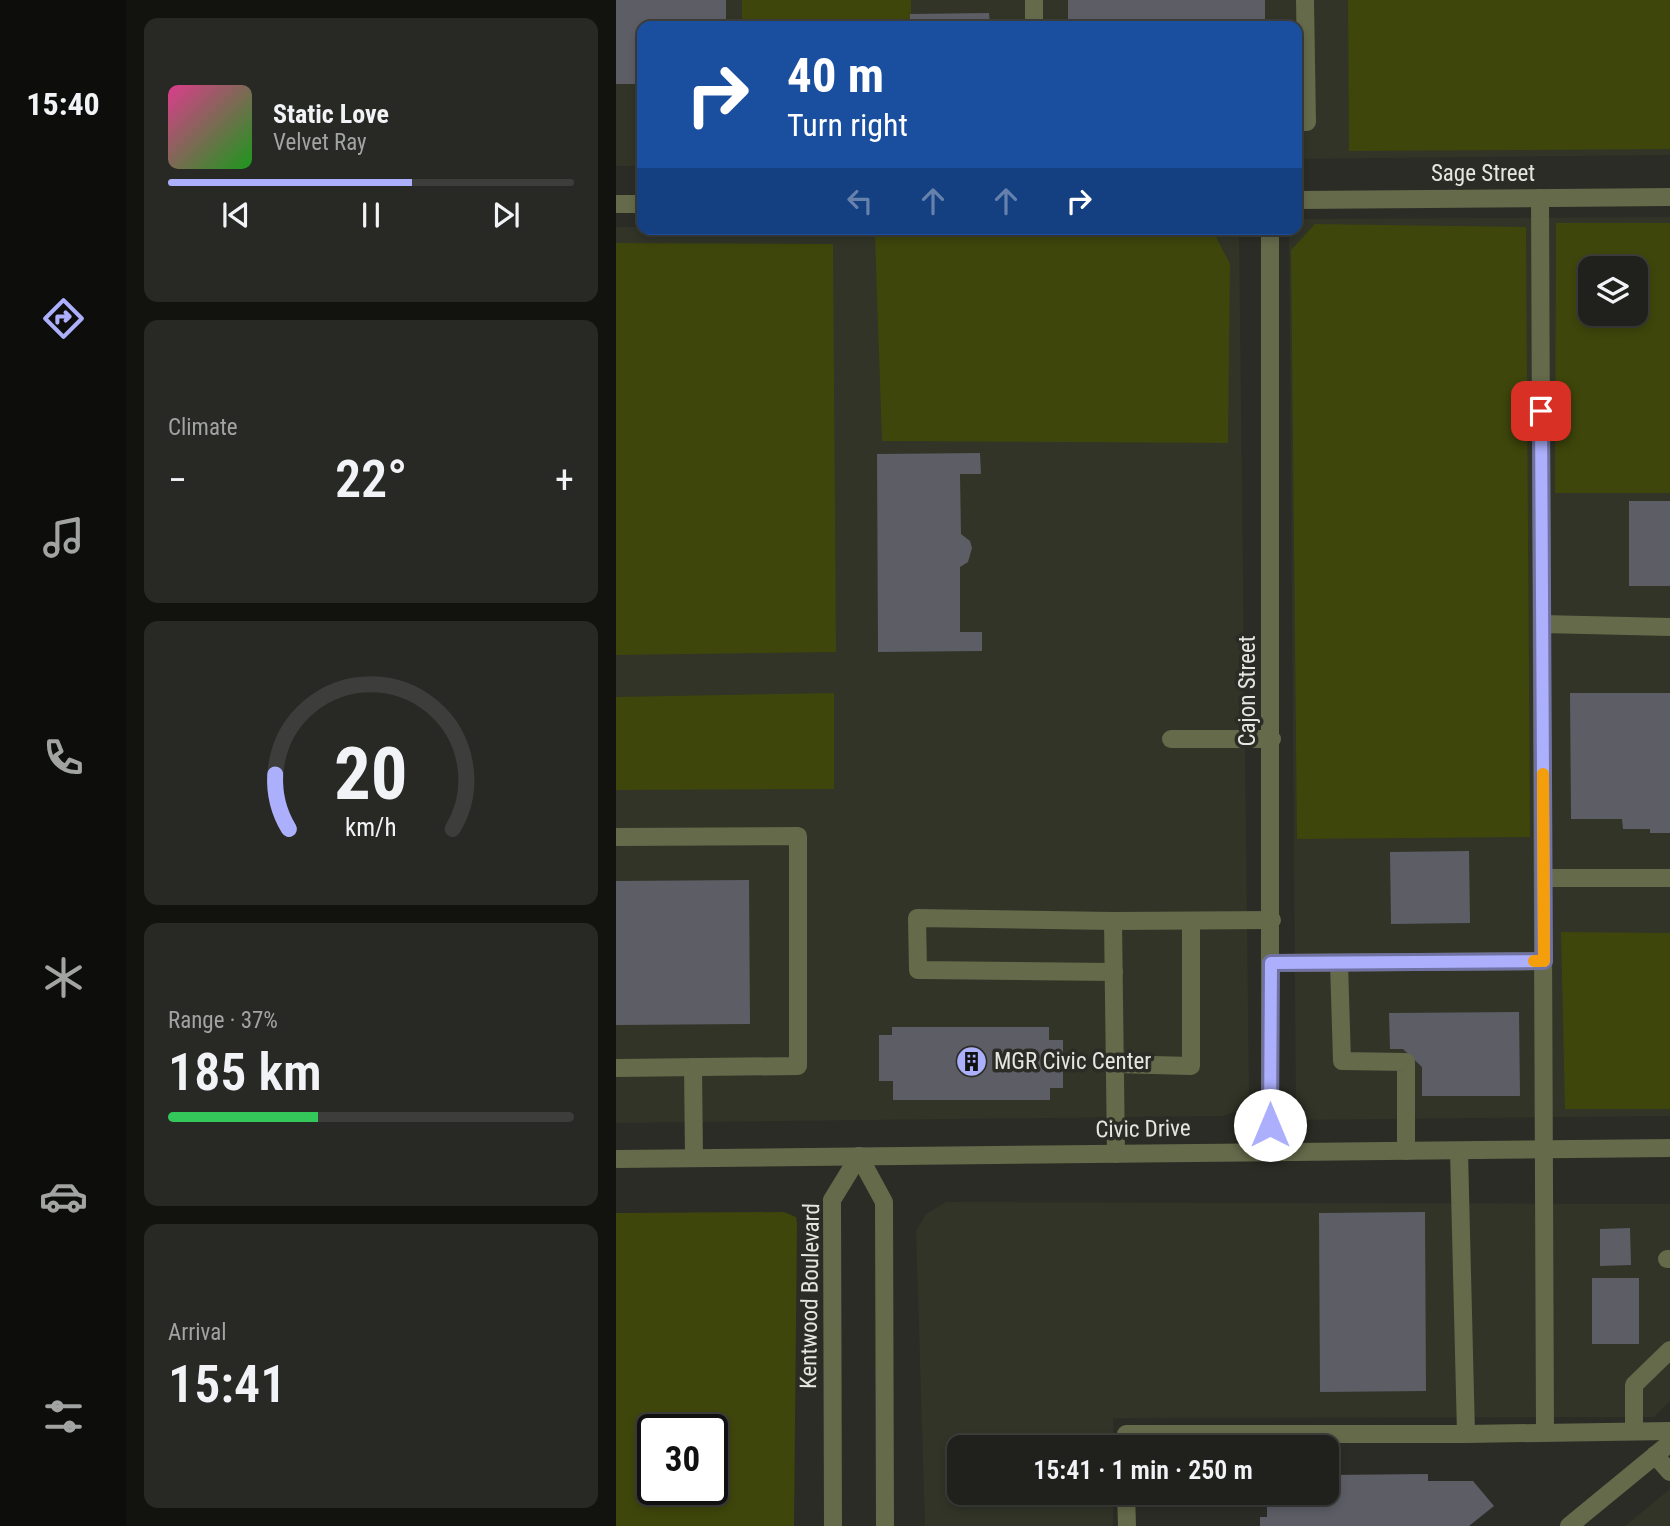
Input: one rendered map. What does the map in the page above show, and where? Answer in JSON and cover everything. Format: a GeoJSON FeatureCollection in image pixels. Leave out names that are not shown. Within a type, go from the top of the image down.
{"type":"FeatureCollection","features":[{"type":"Feature","properties":{"kind":"street"},"geometry":{"type":"LineString","coordinates":[[1034,0],[1034,21]]}},
{"type":"Feature","properties":{"kind":"street"},"geometry":{"type":"LineString","coordinates":[[1302,122],[1307,121],[1305,0]]}},
{"type":"Feature","properties":{"kind":"street","name":"Sage Street"},"geometry":{"type":"LineString","coordinates":[[1302,200],[1670,197]]}},
{"type":"Feature","properties":{"kind":"street"},"geometry":{"type":"LineString","coordinates":[[1540,198],[1545,1432]]}},
{"type":"Feature","properties":{"kind":"street"},"geometry":{"type":"LineString","coordinates":[[616,204],[637,204]]}},
{"type":"Feature","properties":{"kind":"street","name":"Cajon Street"},"geometry":{"type":"LineString","coordinates":[[1270,235],[1270,1152]]}},
{"type":"Feature","properties":{"kind":"street"},"geometry":{"type":"LineString","coordinates":[[1542,624],[1670,627]]}},
{"type":"Feature","properties":{"kind":"street"},"geometry":{"type":"LineString","coordinates":[[1171,739],[1272,739]]}},
{"type":"Feature","properties":{"kind":"street"},"geometry":{"type":"LineString","coordinates":[[616,837],[798,836],[798,1066],[616,1068]]}},
{"type":"Feature","properties":{"kind":"street"},"geometry":{"type":"LineString","coordinates":[[1544,878],[1670,878]]}},
{"type":"Feature","properties":{"kind":"street"},"geometry":{"type":"LineString","coordinates":[[1114,972],[918,970],[917,918],[1272,920]]}},
{"type":"Feature","properties":{"kind":"street"},"geometry":{"type":"LineString","coordinates":[[1113,921],[1116,1154]]}},
{"type":"Feature","properties":{"kind":"street"},"geometry":{"type":"LineString","coordinates":[[1115,1064],[1191,1066],[1191,921]]}},
{"type":"Feature","properties":{"kind":"street"},"geometry":{"type":"LineString","coordinates":[[1271,963],[1544,961]]}},
{"type":"Feature","properties":{"kind":"street"},"geometry":{"type":"LineString","coordinates":[[1339,963],[1342,1061],[1406,1062],[1406,1151]]}},
{"type":"Feature","properties":{"kind":"street"},"geometry":{"type":"LineString","coordinates":[[693,1067],[694,1158]]}},
{"type":"Feature","properties":{"kind":"street","name":"Civic Drive"},"geometry":{"type":"LineString","coordinates":[[616,1159],[1670,1149]]}},
{"type":"Feature","properties":{"kind":"street"},"geometry":{"type":"LineString","coordinates":[[1459,1151],[1466,1434]]}},
{"type":"Feature","properties":{"kind":"street"},"geometry":{"type":"LineString","coordinates":[[859,1156],[884,1202],[886,1526]]}},
{"type":"Feature","properties":{"kind":"street","name":"Kentwood Boulevard"},"geometry":{"type":"LineString","coordinates":[[832,1526],[832,1200],[859,1156]]}},
{"type":"Feature","properties":{"kind":"street"},"geometry":{"type":"LineString","coordinates":[[1634,1431],[1634,1385],[1670,1350]]}},
{"type":"Feature","properties":{"kind":"street"},"geometry":{"type":"LineString","coordinates":[[1126,1435],[1670,1431]]}},
{"type":"Feature","properties":{"kind":"street"},"geometry":{"type":"LineString","coordinates":[[1569,1526],[1670,1443]]}},
{"type":"Feature","properties":{"kind":"street"},"geometry":{"type":"LineString","coordinates":[[1655,1455],[1670,1472]]}},
{"type":"Feature","properties":{"kind":"street"},"geometry":{"type":"LineString","coordinates":[[1126,1505],[1127,1526]]}},
{"type":"Feature","properties":{"kind":"shaded area"},"geometry":{"type":"Polygon","coordinates":[[[616,0],[1670,0],[1670,155],[1302,159],[1302,21],[637,21],[637,166],[616,166],[616,0]]]}},
{"type":"Feature","properties":{"kind":"shaded area"},"geometry":{"type":"Polygon","coordinates":[[[1670,217],[1670,1116],[1296,1120],[1289,235],[1302,235],[1302,219],[1670,217]]]}},
{"type":"Feature","properties":{"kind":"shaded area"},"geometry":{"type":"Polygon","coordinates":[[[616,227],[637,227],[637,235],[1239,235],[1249,1095],[1242,1110],[1222,1116],[616,1123],[616,227]]]}},
{"type":"Feature","properties":{"kind":"shaded area"},"geometry":{"type":"Polygon","coordinates":[[[946,1202],[1670,1204],[1670,1401],[1654,1417],[1113,1418],[1113,1435],[947,1435],[947,1505],[1113,1505],[1113,1526],[925,1526],[916,1231],[926,1214],[946,1202]]]}},
{"type":"Feature","properties":{"kind":"shaded area"},"geometry":{"type":"Polygon","coordinates":[[[1670,1489],[1670,1526],[1625,1526],[1670,1489]]]}},
{"type":"Feature","properties":{"kind":"green space"},"geometry":{"type":"Polygon","coordinates":[[[742,0],[911,0],[911,21],[742,21],[742,0]]]}},
{"type":"Feature","properties":{"kind":"green space"},"geometry":{"type":"Polygon","coordinates":[[[1348,0],[1670,0],[1670,149],[1349,151],[1348,0]]]}},
{"type":"Feature","properties":{"kind":"green space"},"geometry":{"type":"Polygon","coordinates":[[[1556,223],[1670,223],[1670,493],[1555,493],[1556,223]]]}},
{"type":"Feature","properties":{"kind":"green space"},"geometry":{"type":"Polygon","coordinates":[[[1315,224],[1526,227],[1530,837],[1297,839],[1291,250],[1315,224]]]}},
{"type":"Feature","properties":{"kind":"green space"},"geometry":{"type":"Polygon","coordinates":[[[1215,235],[1230,264],[1228,443],[882,441],[875,237],[1215,235]]]}},
{"type":"Feature","properties":{"kind":"green space"},"geometry":{"type":"Polygon","coordinates":[[[616,243],[833,244],[836,652],[616,655],[616,243]]]}},
{"type":"Feature","properties":{"kind":"green space"},"geometry":{"type":"Polygon","coordinates":[[[834,693],[834,789],[616,790],[616,697],[834,693]]]}},
{"type":"Feature","properties":{"kind":"green space"},"geometry":{"type":"Polygon","coordinates":[[[1561,932],[1670,933],[1670,1109],[1565,1109],[1561,932]]]}},
{"type":"Feature","properties":{"kind":"green space"},"geometry":{"type":"Polygon","coordinates":[[[784,1212],[796,1217],[794,1526],[616,1526],[616,1213],[784,1212]]]}},
{"type":"Feature","properties":{"kind":"building"},"geometry":{"type":"Polygon","coordinates":[[[616,0],[726,0],[726,21],[637,21],[637,84],[616,84],[616,0]]]}},
{"type":"Feature","properties":{"kind":"building"},"geometry":{"type":"Polygon","coordinates":[[[1068,0],[1265,0],[1265,21],[1068,21],[1068,0]]]}},
{"type":"Feature","properties":{"kind":"building"},"geometry":{"type":"Polygon","coordinates":[[[989,13],[990,21],[910,21],[910,14],[989,13]]]}},
{"type":"Feature","properties":{"kind":"building"},"geometry":{"type":"Polygon","coordinates":[[[980,453],[981,474],[960,474],[961,534],[970,541],[972,548],[968,562],[960,567],[960,632],[982,632],[982,651],[878,652],[877,454],[980,453]]]}},
{"type":"Feature","properties":{"kind":"building"},"geometry":{"type":"Polygon","coordinates":[[[1629,501],[1670,501],[1670,586],[1629,586],[1629,501]]]}},
{"type":"Feature","properties":{"kind":"building"},"geometry":{"type":"Polygon","coordinates":[[[1570,693],[1670,693],[1670,833],[1650,833],[1650,829],[1623,829],[1622,819],[1571,819],[1570,693]]]}},
{"type":"Feature","properties":{"kind":"building"},"geometry":{"type":"Polygon","coordinates":[[[1469,851],[1470,923],[1391,924],[1390,852],[1469,851]]]}},
{"type":"Feature","properties":{"kind":"building"},"geometry":{"type":"Polygon","coordinates":[[[749,880],[750,1024],[616,1025],[616,881],[749,880]]]}},
{"type":"Feature","properties":{"kind":"building"},"geometry":{"type":"Polygon","coordinates":[[[1519,1012],[1520,1096],[1422,1096],[1422,1067],[1403,1049],[1390,1049],[1389,1013],[1519,1012]]]}},
{"type":"Feature","properties":{"kind":"building","name":"MGR Civic Center"},"geometry":{"type":"Polygon","coordinates":[[[892,1027],[1049,1027],[1049,1040],[1063,1040],[1063,1088],[1050,1088],[1050,1100],[893,1100],[893,1081],[879,1081],[879,1035],[892,1035],[892,1027]]]}},
{"type":"Feature","properties":{"kind":"building"},"geometry":{"type":"Polygon","coordinates":[[[1425,1212],[1426,1391],[1320,1392],[1319,1213],[1425,1212]]]}},
{"type":"Feature","properties":{"kind":"building"},"geometry":{"type":"Polygon","coordinates":[[[1630,1228],[1631,1265],[1600,1266],[1600,1229],[1630,1228]]]}},
{"type":"Feature","properties":{"kind":"building"},"geometry":{"type":"Polygon","coordinates":[[[1592,1278],[1639,1278],[1639,1344],[1592,1344],[1592,1278]]]}},
{"type":"Feature","properties":{"kind":"building"},"geometry":{"type":"Polygon","coordinates":[[[1428,1474],[1428,1481],[1473,1481],[1494,1506],[1469,1526],[1260,1526],[1260,1517],[1267,1517],[1267,1505],[1339,1505],[1339,1475],[1428,1474]]]}},
{"type":"Feature","properties":{"kind":"slow traffic"},"geometry":{"type":"LineString","coordinates":[[1534,961],[1544,961],[1543,774]]}},
{"type":"Feature","properties":{"kind":"place","name":"MGR Civic Center"},"geometry":{"type":"Point","coordinates":[971,1061]}},
{"type":"Feature","properties":{"kind":"route"},"geometry":{"type":"LineString","coordinates":[[1270,1125],[1271,963],[1544,961],[1541,411]]}}]}
